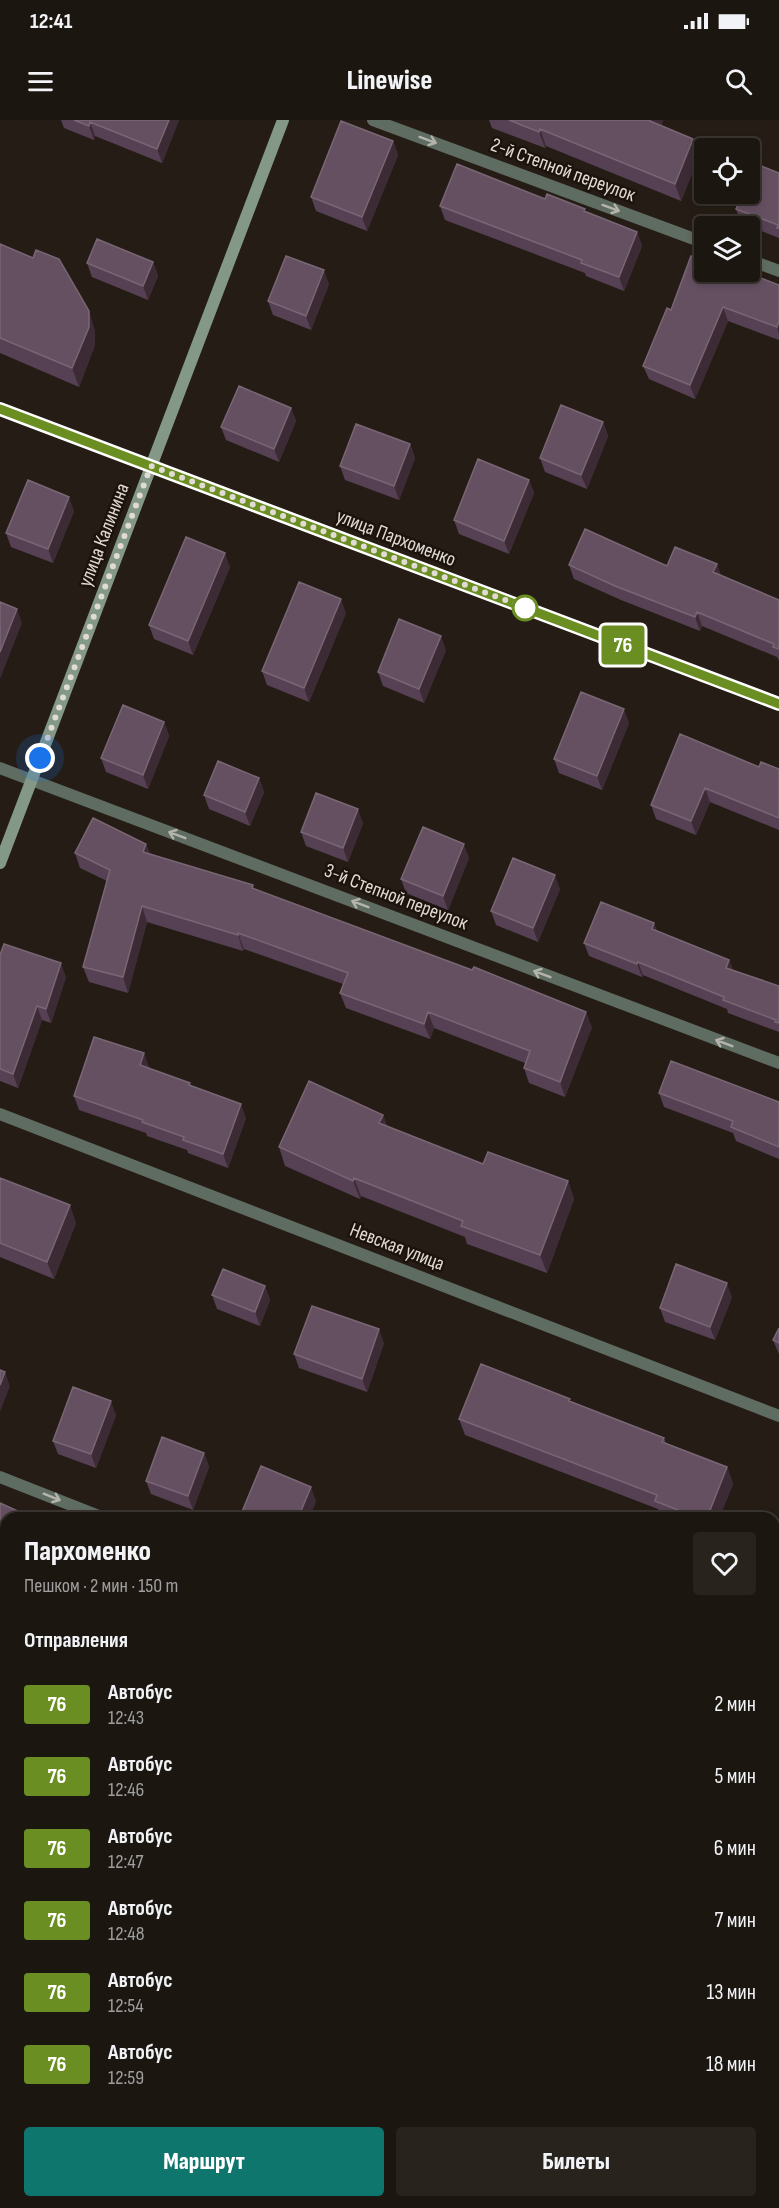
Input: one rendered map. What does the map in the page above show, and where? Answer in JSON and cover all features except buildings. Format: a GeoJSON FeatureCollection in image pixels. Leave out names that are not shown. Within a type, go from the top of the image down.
{"type":"FeatureCollection","features":[{"type":"Feature","properties":{"kind":"street","name":"улица Калинина"},"geometry":{"type":"LineString","coordinates":[[0,863],[283,120]]}},
{"type":"Feature","properties":{"kind":"street","name":"2-й Степной переулок"},"geometry":{"type":"LineString","coordinates":[[373,120],[694,239]]}},
{"type":"Feature","properties":{"kind":"street"},"geometry":{"type":"LineString","coordinates":[[760,264],[779,271]]}},
{"type":"Feature","properties":{"kind":"street","name":"улица Пархоменко"},"geometry":{"type":"LineString","coordinates":[[0,409],[779,704]]}},
{"type":"Feature","properties":{"kind":"street","name":"3-й Степной переулок"},"geometry":{"type":"LineString","coordinates":[[0,768],[779,1064]]}},
{"type":"Feature","properties":{"kind":"street","name":"Невская улица"},"geometry":{"type":"LineString","coordinates":[[0,1114],[779,1416]]}},
{"type":"Feature","properties":{"kind":"street"},"geometry":{"type":"LineString","coordinates":[[0,1477],[89,1512]]}},
{"type":"Feature","properties":{"kind":"bus line","name":"76"},"geometry":{"type":"LineString","coordinates":[[0,409],[779,704]]}},
{"type":"Feature","properties":{"kind":"route"},"geometry":{"type":"LineString","coordinates":[[40,758],[151,466],[534,611],[525,608]]}}]}
